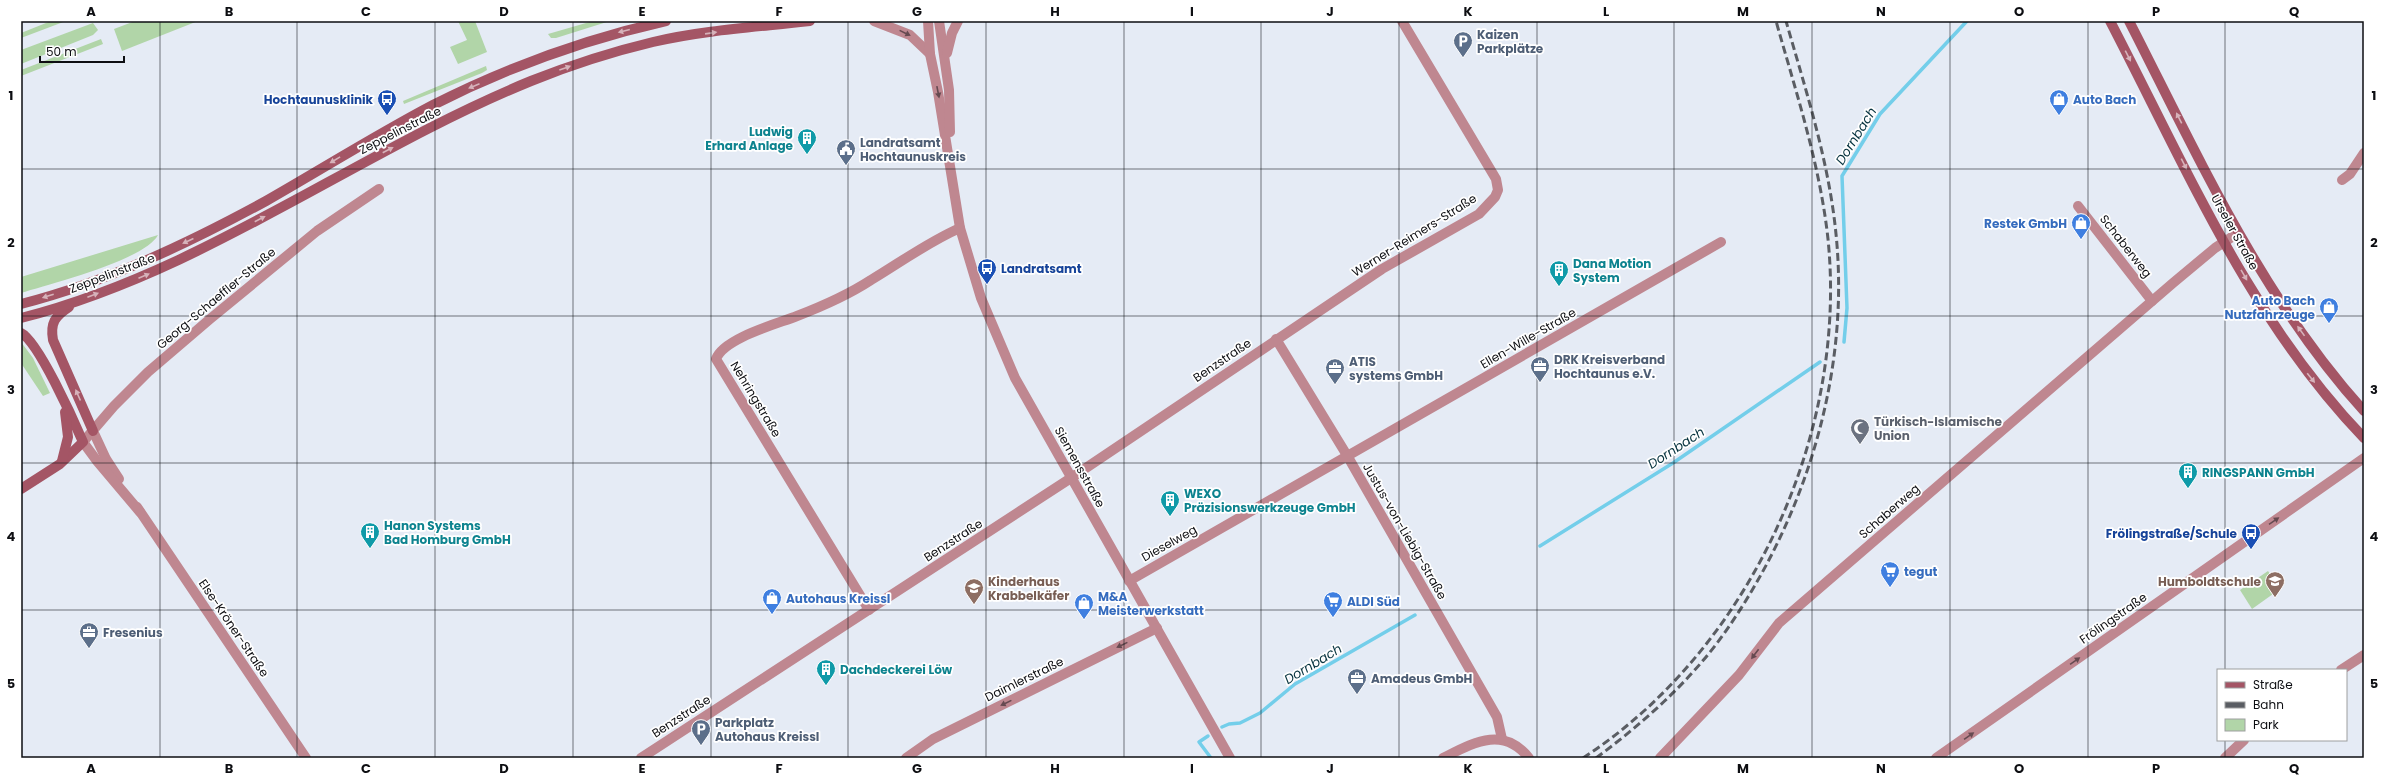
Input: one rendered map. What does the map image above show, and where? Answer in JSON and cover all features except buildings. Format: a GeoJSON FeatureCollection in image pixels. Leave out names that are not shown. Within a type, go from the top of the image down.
{"type":"FeatureCollection","features":[{"type":"Feature","properties":{"kind":"main road","name":"Zeppelinstraße"},"geometry":{"type":"LineString","coordinates":[[21,304],[116,272],[156,256],[223,224],[395,125],[466,90],[532,61],[583,43],[666,21]]}},
{"type":"Feature","properties":{"kind":"main road","name":"Zeppelinstraße"},"geometry":{"type":"LineString","coordinates":[[21,318],[79,301],[182,259],[485,101],[554,72],[588,60],[654,42],[810,21]]}},
{"type":"Feature","properties":{"kind":"main road","name":"Urseler Straße"},"geometry":{"type":"LineString","coordinates":[[2110,21],[2225,242],[2279,335],[2309,376],[2364,438]]}},
{"type":"Feature","properties":{"kind":"main road","name":"Urseler Straße"},"geometry":{"type":"LineString","coordinates":[[2129,21],[2238,233],[2276,295],[2300,330],[2364,411]]}},
{"type":"Feature","properties":{"kind":"main road"},"geometry":{"type":"LineString","coordinates":[[79,301],[55,317],[51,330],[53,340],[93,431]]}},
{"type":"Feature","properties":{"kind":"main road"},"geometry":{"type":"LineString","coordinates":[[21,333],[28,338],[38,353],[83,442],[60,464],[21,489]]}},
{"type":"Feature","properties":{"kind":"main road"},"geometry":{"type":"LineString","coordinates":[[60,464],[66,450],[68,437],[64,402]]}},
{"type":"Feature","properties":{"kind":"street"},"geometry":{"type":"LineString","coordinates":[[874,21],[910,35],[930,54]]}},
{"type":"Feature","properties":{"kind":"street","name":"Siemensstraße"},"geometry":{"type":"LineString","coordinates":[[928,21],[930,54],[952,172],[960,228],[981,298],[1015,378],[1230,758]]}},
{"type":"Feature","properties":{"kind":"street","name":"Siemensstraße"},"geometry":{"type":"LineString","coordinates":[[939,21],[949,90],[952,172]]}},
{"type":"Feature","properties":{"kind":"street","name":"Siemensstraße"},"geometry":{"type":"LineString","coordinates":[[945,61],[952,33],[958,21]]}},
{"type":"Feature","properties":{"kind":"street","name":"Werner-Reimers-Straße"},"geometry":{"type":"LineString","coordinates":[[1276,339],[1382,269],[1479,214],[1495,197],[1498,190],[1496,179],[1402,21]]}},
{"type":"Feature","properties":{"kind":"street"},"geometry":{"type":"LineString","coordinates":[[2342,180],[2350,174],[2364,153]]}},
{"type":"Feature","properties":{"kind":"street","name":"Georg-Schaeffler-Straße"},"geometry":{"type":"LineString","coordinates":[[83,442],[114,406],[148,372],[210,319],[317,231],[379,189]]}},
{"type":"Feature","properties":{"kind":"street","name":"Schaberweg"},"geometry":{"type":"LineString","coordinates":[[2078,206],[2152,301]]}},
{"type":"Feature","properties":{"kind":"street","name":"Nehringstraße"},"geometry":{"type":"LineString","coordinates":[[869,610],[716,359],[719,352],[736,340],[815,309],[855,290],[924,246],[960,228]]}},
{"type":"Feature","properties":{"kind":"street","name":"Schaberweg"},"geometry":{"type":"LineString","coordinates":[[1660,758],[1739,675],[1779,623],[2152,301],[2238,233]]}},
{"type":"Feature","properties":{"kind":"street","name":"Ellen-Wille-Straße"},"geometry":{"type":"LineString","coordinates":[[1348,458],[1721,242]]}},
{"type":"Feature","properties":{"kind":"street","name":"Justus-von-Liebig-Straße"},"geometry":{"type":"LineString","coordinates":[[1276,339],[1348,458],[1497,717],[1502,739]]}},
{"type":"Feature","properties":{"kind":"street","name":"Benzstraße"},"geometry":{"type":"LineString","coordinates":[[641,758],[1071,478],[1276,339]]}},
{"type":"Feature","properties":{"kind":"street","name":"Else-Kröner-Straße"},"geometry":{"type":"LineString","coordinates":[[93,431],[106,458],[140,512],[306,758]]}},
{"type":"Feature","properties":{"kind":"street","name":"Else-Kröner-Straße"},"geometry":{"type":"LineString","coordinates":[[83,442],[140,512]]}},
{"type":"Feature","properties":{"kind":"street","name":"Dieselweg"},"geometry":{"type":"LineString","coordinates":[[1129,581],[1348,458]]}},
{"type":"Feature","properties":{"kind":"street","name":"Frölingstraße"},"geometry":{"type":"LineString","coordinates":[[1936,758],[2364,458]]}},
{"type":"Feature","properties":{"kind":"street","name":"Daimlerstraße"},"geometry":{"type":"LineString","coordinates":[[906,758],[933,739],[1157,628]]}},
{"type":"Feature","properties":{"kind":"street"},"geometry":{"type":"LineString","coordinates":[[2343,669],[2364,655]]}},
{"type":"Feature","properties":{"kind":"street"},"geometry":{"type":"LineString","coordinates":[[1443,758],[1476,742],[1502,739],[1518,747],[1529,758]]}},
{"type":"Feature","properties":{"kind":"street"},"geometry":{"type":"LineString","coordinates":[[2224,758],[2243,741]]}},
{"type":"Feature","properties":{"kind":"green space"},"geometry":{"type":"Polygon","coordinates":[[[51,21],[66,21],[21,38],[21,33],[51,21]]]}},
{"type":"Feature","properties":{"kind":"green space"},"geometry":{"type":"Polygon","coordinates":[[[135,21],[198,21],[122,51],[114,29],[135,21]]]}},
{"type":"Feature","properties":{"kind":"green space"},"geometry":{"type":"Polygon","coordinates":[[[458,21],[475,21],[487,52],[458,64],[450,47],[467,40],[458,21]]]}},
{"type":"Feature","properties":{"kind":"green space"},"geometry":{"type":"Polygon","coordinates":[[[593,21],[610,21],[556,38],[551,38],[548,34],[593,21]]]}},
{"type":"Feature","properties":{"kind":"green space"},"geometry":{"type":"Polygon","coordinates":[[[93,23],[98,30],[93,35],[21,64],[21,50],[93,23]]]}},
{"type":"Feature","properties":{"kind":"green space"},"geometry":{"type":"Polygon","coordinates":[[[101,39],[103,44],[21,76],[21,70],[101,39]]]}},
{"type":"Feature","properties":{"kind":"green space"},"geometry":{"type":"Polygon","coordinates":[[[486,66],[487,70],[482,73],[404,104],[403,101],[486,66]]]}},
{"type":"Feature","properties":{"kind":"green space"},"geometry":{"type":"Polygon","coordinates":[[[158,235],[150,244],[117,262],[21,293],[21,277],[158,235]]]}},
{"type":"Feature","properties":{"kind":"green space"},"geometry":{"type":"Polygon","coordinates":[[[21,342],[33,358],[50,393],[43,396],[21,363],[21,342]]]}},
{"type":"Feature","properties":{"kind":"green space"},"geometry":{"type":"Polygon","coordinates":[[[2268,571],[2280,589],[2252,609],[2240,590],[2268,571]]]}},
{"type":"Feature","properties":{"kind":"waterway","name":"Dornbach"},"geometry":{"type":"LineString","coordinates":[[1844,342],[1847,308],[1842,176],[1880,114],[1967,21]]}},
{"type":"Feature","properties":{"kind":"waterway","name":"Dornbach"},"geometry":{"type":"LineString","coordinates":[[1540,546],[1673,463],[1820,362]]}},
{"type":"Feature","properties":{"kind":"waterway","name":"Dornbach"},"geometry":{"type":"LineString","coordinates":[[1222,727],[1229,724],[1240,723],[1260,713],[1295,684],[1415,615]]}},
{"type":"Feature","properties":{"kind":"waterway","name":"Dornbach"},"geometry":{"type":"LineString","coordinates":[[1208,736],[1199,742],[1211,758]]}},
{"type":"Feature","properties":{"kind":"railway"},"geometry":{"type":"LineString","coordinates":[[1583,758],[1642,713],[1694,659],[1739,598],[1775,532],[1803,461],[1822,388],[1830,313],[1828,239],[1813,156],[1776,21]]}},
{"type":"Feature","properties":{"kind":"railway"},"geometry":{"type":"LineString","coordinates":[[1596,758],[1633,729],[1669,697],[1701,663],[1730,625],[1757,581],[1781,536],[1801,488],[1817,438],[1829,388],[1836,337],[1839,286],[1836,234],[1828,180],[1816,127],[1786,21]]}},
{"type":"Feature","properties":{"kind":"place","name":"Kaizen Parkplätze"},"geometry":{"type":"Point","coordinates":[1463,58]}},
{"type":"Feature","properties":{"kind":"place","name":"Hochtaunusklinik"},"geometry":{"type":"Point","coordinates":[387,116]}},
{"type":"Feature","properties":{"kind":"place","name":"Auto Bach"},"geometry":{"type":"Point","coordinates":[2059,116]}},
{"type":"Feature","properties":{"kind":"place","name":"Ludwig Erhard Anlage"},"geometry":{"type":"Point","coordinates":[807,155]}},
{"type":"Feature","properties":{"kind":"place","name":"Landratsamt Hochtaunuskreis"},"geometry":{"type":"Point","coordinates":[846,166]}},
{"type":"Feature","properties":{"kind":"place","name":"Restek GmbH"},"geometry":{"type":"Point","coordinates":[2081,240]}},
{"type":"Feature","properties":{"kind":"place","name":"Landratsamt"},"geometry":{"type":"Point","coordinates":[987,285]}},
{"type":"Feature","properties":{"kind":"place","name":"Dana Motion System"},"geometry":{"type":"Point","coordinates":[1559,287]}},
{"type":"Feature","properties":{"kind":"place","name":"Auto Bach Nutzfahrzeuge"},"geometry":{"type":"Point","coordinates":[2329,324]}},
{"type":"Feature","properties":{"kind":"place","name":"DRK Kreisverband Hochtaunus e.V."},"geometry":{"type":"Point","coordinates":[1540,383]}},
{"type":"Feature","properties":{"kind":"place","name":"ATIS systems GmbH"},"geometry":{"type":"Point","coordinates":[1335,385]}},
{"type":"Feature","properties":{"kind":"place","name":"Türkisch-Islamische Union"},"geometry":{"type":"Point","coordinates":[1860,445]}},
{"type":"Feature","properties":{"kind":"place","name":"RINGSPANN GmbH"},"geometry":{"type":"Point","coordinates":[2188,489]}},
{"type":"Feature","properties":{"kind":"place","name":"WEXO Präzisionswerkzeuge GmbH"},"geometry":{"type":"Point","coordinates":[1170,517]}},
{"type":"Feature","properties":{"kind":"place","name":"Hanon Systems Bad Homburg GmbH"},"geometry":{"type":"Point","coordinates":[370,549]}},
{"type":"Feature","properties":{"kind":"place","name":"Frölingstraße/Schule"},"geometry":{"type":"Point","coordinates":[2251,550]}},
{"type":"Feature","properties":{"kind":"place","name":"tegut"},"geometry":{"type":"Point","coordinates":[1890,588]}},
{"type":"Feature","properties":{"kind":"place","name":"Humboldtschule"},"geometry":{"type":"Point","coordinates":[2275,598]}},
{"type":"Feature","properties":{"kind":"place","name":"Kinderhaus Krabbelkäfer"},"geometry":{"type":"Point","coordinates":[974,605]}},
{"type":"Feature","properties":{"kind":"place","name":"Autohaus Kreissl"},"geometry":{"type":"Point","coordinates":[772,615]}},
{"type":"Feature","properties":{"kind":"place","name":"ALDI Süd"},"geometry":{"type":"Point","coordinates":[1333,618]}},
{"type":"Feature","properties":{"kind":"place","name":"M&A Meisterwerkstatt"},"geometry":{"type":"Point","coordinates":[1084,620]}},
{"type":"Feature","properties":{"kind":"place","name":"Fresenius"},"geometry":{"type":"Point","coordinates":[89,649]}},
{"type":"Feature","properties":{"kind":"place","name":"Dachdeckerei Löw"},"geometry":{"type":"Point","coordinates":[826,686]}},
{"type":"Feature","properties":{"kind":"place","name":"Amadeus GmbH"},"geometry":{"type":"Point","coordinates":[1357,695]}},
{"type":"Feature","properties":{"kind":"place","name":"Parkplatz Autohaus Kreissl"},"geometry":{"type":"Point","coordinates":[701,746]}}]}
